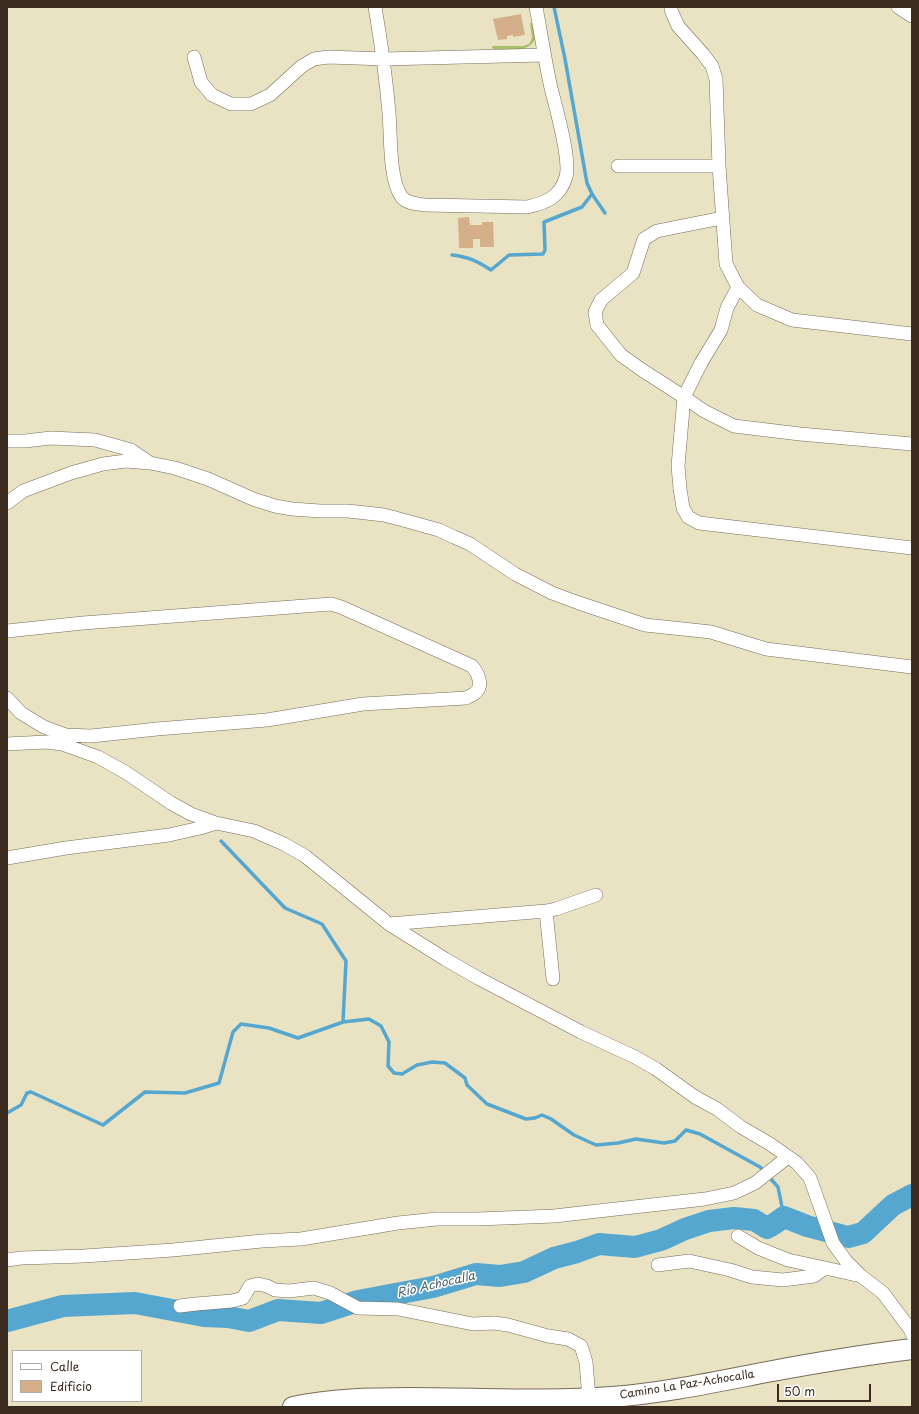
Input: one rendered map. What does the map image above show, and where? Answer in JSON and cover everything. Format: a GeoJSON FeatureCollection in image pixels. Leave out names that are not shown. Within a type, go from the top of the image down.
{"type":"FeatureCollection","features":[{"type":"Feature","properties":{"kind":"main road","name":"Camino La Paz-Achocalla"},"geometry":{"type":"LineString","coordinates":[[293,1407],[310,1404],[589,1398],[641,1394],[694,1386],[838,1359],[912,1349]]}},
{"type":"Feature","properties":{"kind":"street"},"geometry":{"type":"LineString","coordinates":[[375,7],[384,59],[392,164],[396,188],[402,199],[412,204],[426,205],[527,207],[544,203],[558,193],[566,177],[566,157],[544,55],[536,7]]}},
{"type":"Feature","properties":{"kind":"street"},"geometry":{"type":"LineString","coordinates":[[671,7],[678,26],[712,66],[716,79],[719,166],[726,264],[738,287],[757,305],[792,320],[912,334]]}},
{"type":"Feature","properties":{"kind":"street"},"geometry":{"type":"LineString","coordinates":[[898,7],[912,16]]}},
{"type":"Feature","properties":{"kind":"street"},"geometry":{"type":"LineString","coordinates":[[194,57],[201,82],[212,95],[231,104],[251,104],[270,95],[302,66],[314,59],[328,57],[384,59],[544,55]]}},
{"type":"Feature","properties":{"kind":"street"},"geometry":{"type":"LineString","coordinates":[[618,166],[719,166]]}},
{"type":"Feature","properties":{"kind":"street"},"geometry":{"type":"LineString","coordinates":[[722,218],[657,231],[644,239],[633,273],[601,300],[595,312],[597,325],[621,355],[704,411],[734,426],[800,434],[912,444]]}},
{"type":"Feature","properties":{"kind":"street"},"geometry":{"type":"LineString","coordinates":[[738,287],[727,308],[721,330],[701,363],[684,397],[678,466],[683,508],[688,516],[699,523],[912,548]]}},
{"type":"Feature","properties":{"kind":"street"},"geometry":{"type":"LineString","coordinates":[[7,441],[51,438],[95,440],[131,450],[150,463]]}},
{"type":"Feature","properties":{"kind":"street"},"geometry":{"type":"LineString","coordinates":[[7,503],[23,492],[71,473],[103,464],[126,461],[150,463],[175,468],[208,479],[275,506],[292,509],[348,511],[384,515],[439,530],[470,544],[515,574],[552,593],[645,625],[711,632],[766,649],[912,667]]}},
{"type":"Feature","properties":{"kind":"street"},"geometry":{"type":"LineString","coordinates":[[7,632],[76,624],[331,604],[341,607],[472,666],[477,672],[479,680],[479,688],[475,694],[466,698],[363,704],[267,720],[157,729],[46,742],[7,744]]}},
{"type":"Feature","properties":{"kind":"street"},"geometry":{"type":"LineString","coordinates":[[7,698],[21,712],[64,740],[98,756],[184,811],[216,823],[254,830],[305,856],[389,924],[445,959],[581,1032],[635,1057],[695,1097],[717,1109],[741,1127],[770,1144],[797,1163],[810,1178],[833,1243],[846,1261],[861,1276],[884,1293],[912,1334]]}},
{"type":"Feature","properties":{"kind":"street"},"geometry":{"type":"LineString","coordinates":[[7,858],[66,848],[169,835],[216,823]]}},
{"type":"Feature","properties":{"kind":"street"},"geometry":{"type":"LineString","coordinates":[[389,924],[546,911],[596,896]]}},
{"type":"Feature","properties":{"kind":"street"},"geometry":{"type":"LineString","coordinates":[[546,911],[553,979]]}},
{"type":"Feature","properties":{"kind":"street"},"geometry":{"type":"LineString","coordinates":[[7,1260],[173,1250],[262,1241],[301,1239],[398,1223],[437,1219],[554,1216],[705,1199],[734,1193],[755,1183],[788,1157]]}},
{"type":"Feature","properties":{"kind":"street"},"geometry":{"type":"LineString","coordinates":[[738,1236],[758,1248],[788,1260],[861,1276]]}},
{"type":"Feature","properties":{"kind":"street"},"geometry":{"type":"LineString","coordinates":[[658,1266],[689,1261],[730,1270],[752,1277],[783,1280],[814,1276],[825,1268]]}},
{"type":"Feature","properties":{"kind":"street"},"geometry":{"type":"LineString","coordinates":[[180,1306],[232,1301],[243,1298],[250,1286],[258,1284],[282,1291],[314,1288],[324,1290],[358,1308],[398,1309],[473,1324],[494,1323],[508,1325],[548,1336],[568,1339],[581,1346],[586,1362],[589,1398]]}},
{"type":"Feature","properties":{"kind":"green space"},"geometry":{"type":"Polygon","coordinates":[[[530,23],[533,23],[535,39],[528,47],[517,50],[493,49],[492,46],[523,46],[529,44],[532,38],[530,23]]]}},
{"type":"Feature","properties":{"kind":"building"},"geometry":{"type":"Polygon","coordinates":[[[521,14],[525,35],[513,37],[513,35],[507,36],[507,39],[498,40],[493,19],[521,14]]]}},
{"type":"Feature","properties":{"kind":"building"},"geometry":{"type":"Polygon","coordinates":[[[469,217],[470,225],[482,225],[482,222],[493,222],[494,247],[480,247],[480,239],[473,239],[473,248],[459,248],[458,218],[469,217]]]}},
{"type":"Feature","properties":{"kind":"waterway"},"geometry":{"type":"LineString","coordinates":[[554,7],[565,59],[587,183],[592,194],[605,213]]}},
{"type":"Feature","properties":{"kind":"waterway"},"geometry":{"type":"LineString","coordinates":[[452,255],[473,260],[491,270],[509,255],[543,254],[545,250],[544,222],[582,207],[592,194]]}},
{"type":"Feature","properties":{"kind":"waterway"},"geometry":{"type":"LineString","coordinates":[[221,841],[285,908],[322,924],[346,961],[343,1022]]}},
{"type":"Feature","properties":{"kind":"waterway"},"geometry":{"type":"LineString","coordinates":[[7,1113],[21,1105],[27,1093],[31,1092],[103,1125],[145,1092],[185,1093],[219,1083],[233,1032],[241,1024],[269,1028],[298,1038],[343,1022],[369,1019],[381,1026],[389,1042],[388,1066],[394,1073],[402,1074],[417,1065],[432,1062],[445,1063],[465,1078],[467,1085],[487,1104],[526,1119],[535,1118],[542,1115],[551,1119],[574,1135],[596,1145],[618,1143],[636,1139],[664,1143],[675,1141],[686,1130],[700,1134],[760,1167],[765,1172]]}},
{"type":"Feature","properties":{"kind":"waterway"},"geometry":{"type":"LineString","coordinates":[[769,1177],[778,1187],[784,1217]]}},
{"type":"Feature","properties":{"kind":"waterway","name":"Río Achocalla"},"geometry":{"type":"LineString","coordinates":[[7,1321],[63,1306],[135,1303],[204,1316],[228,1317],[249,1321],[278,1310],[321,1313],[358,1301],[433,1287],[476,1274],[500,1276],[524,1272],[554,1258],[599,1244],[635,1247],[661,1240],[685,1229],[709,1221],[734,1218],[754,1220],[767,1228],[784,1217],[807,1226],[848,1237],[863,1233],[893,1205],[912,1195]]}}]}
